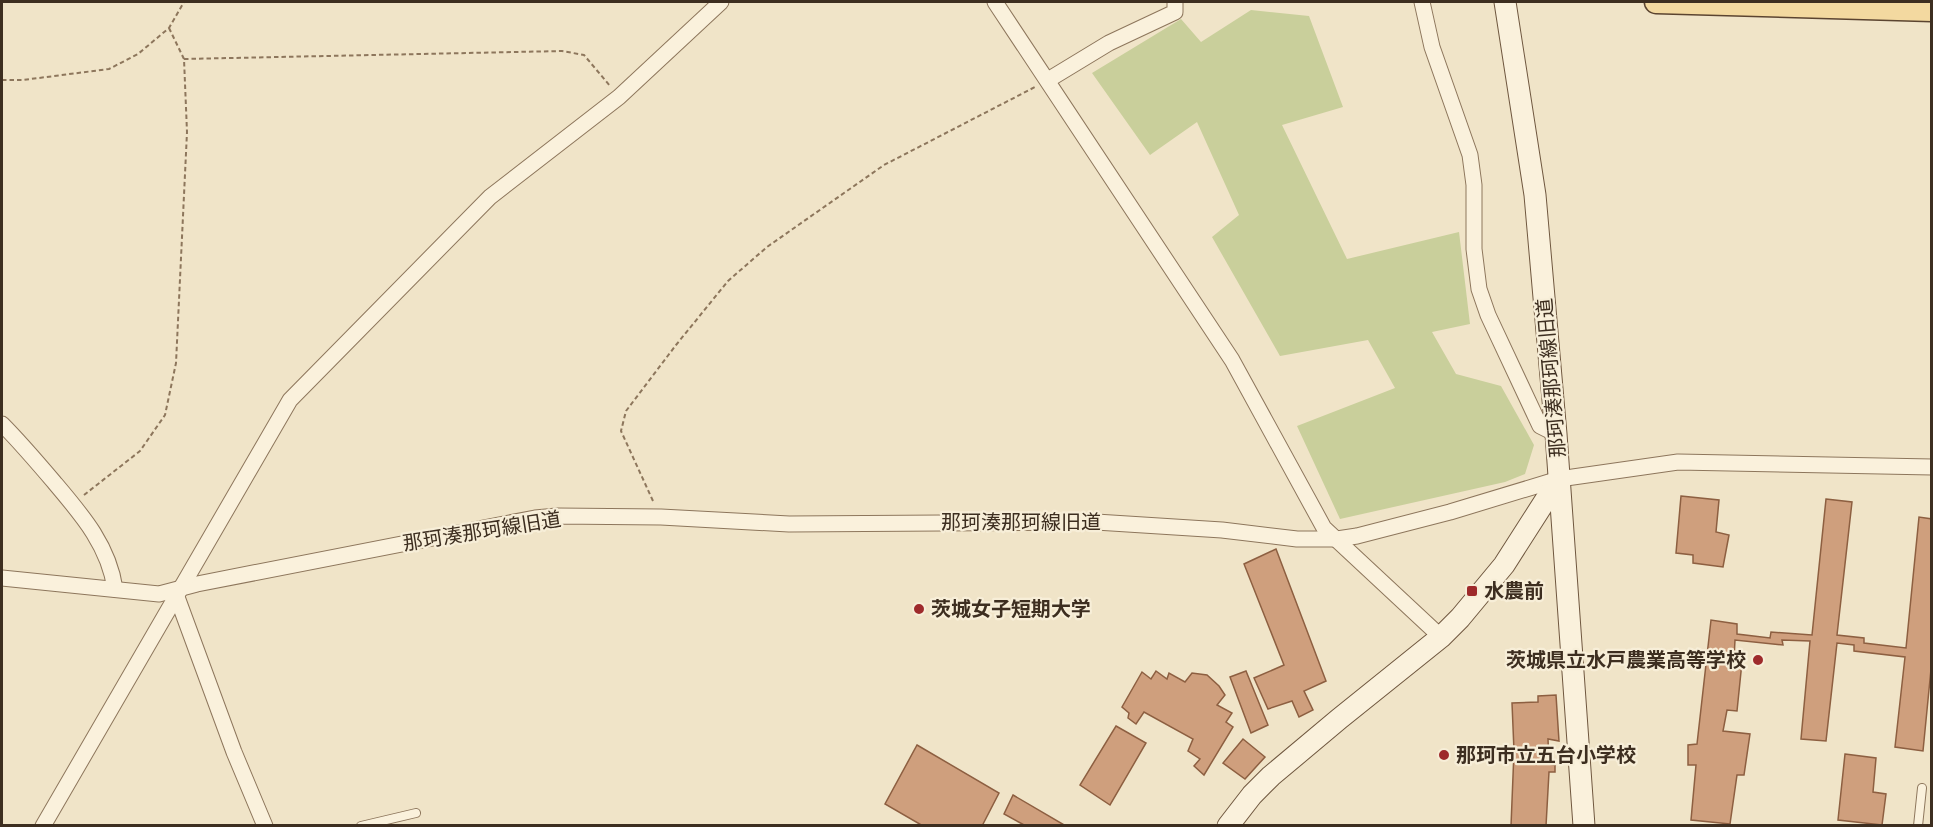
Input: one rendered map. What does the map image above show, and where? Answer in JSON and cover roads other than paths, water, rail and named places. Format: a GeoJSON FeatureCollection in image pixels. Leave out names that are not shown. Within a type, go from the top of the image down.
{"type":"FeatureCollection","features":[{"type":"Feature","properties":{"kind":"main road"},"geometry":{"type":"LineString","coordinates":[[1656,2],[1932,10]]}},
{"type":"Feature","properties":{"kind":"street"},"geometry":{"type":"LineString","coordinates":[[43,825],[290,400],[490,197],[619,97],[721,2]]}},
{"type":"Feature","properties":{"kind":"street"},"geometry":{"type":"LineString","coordinates":[[995,2],[1232,360],[1324,528],[1441,637]]}},
{"type":"Feature","properties":{"kind":"street"},"geometry":{"type":"LineString","coordinates":[[1048,80],[1109,43],[1175,12],[1175,2]]}},
{"type":"Feature","properties":{"kind":"street"},"geometry":{"type":"LineString","coordinates":[[1422,2],[1432,47],[1470,155],[1474,185],[1474,249],[1479,289],[1488,315],[1540,426],[1556,434]]}},
{"type":"Feature","properties":{"kind":"street","name":"那珂湊那珂線旧道"},"geometry":{"type":"LineString","coordinates":[[2,578],[159,594],[180,592],[535,518],[557,516],[661,517],[789,524],[1096,522],[1222,530],[1297,539],[1337,539],[1450,512],[1559,479],[1535,195],[1505,2]]}},
{"type":"Feature","properties":{"kind":"street"},"geometry":{"type":"LineString","coordinates":[[2,423],[73,503],[98,539],[108,560],[115,589]]}},
{"type":"Feature","properties":{"kind":"street"},"geometry":{"type":"LineString","coordinates":[[1228,825],[1271,776],[1339,718],[1441,637],[1504,565],[1559,479],[1678,462],[1932,466]]}},
{"type":"Feature","properties":{"kind":"street"},"geometry":{"type":"LineString","coordinates":[[1559,479],[1584,825]]}},
{"type":"Feature","properties":{"kind":"street"},"geometry":{"type":"LineString","coordinates":[[180,592],[234,752],[265,825]]}},
{"type":"Feature","properties":{"kind":"lane"},"geometry":{"type":"LineString","coordinates":[[1918,825],[1922,788]]}},
{"type":"Feature","properties":{"kind":"lane"},"geometry":{"type":"LineString","coordinates":[[361,825],[416,813]]}},
{"type":"Feature","properties":{"kind":"place","name":"水農前"},"geometry":{"type":"Point","coordinates":[1472,591]}},
{"type":"Feature","properties":{"kind":"place","name":"茨城女子短期大学"},"geometry":{"type":"Point","coordinates":[919,609]}},
{"type":"Feature","properties":{"kind":"place","name":"茨城県立水戸農業高等学校"},"geometry":{"type":"Point","coordinates":[1758,660]}},
{"type":"Feature","properties":{"kind":"place","name":"那珂市立五台小学校"},"geometry":{"type":"Point","coordinates":[1444,755]}}]}
